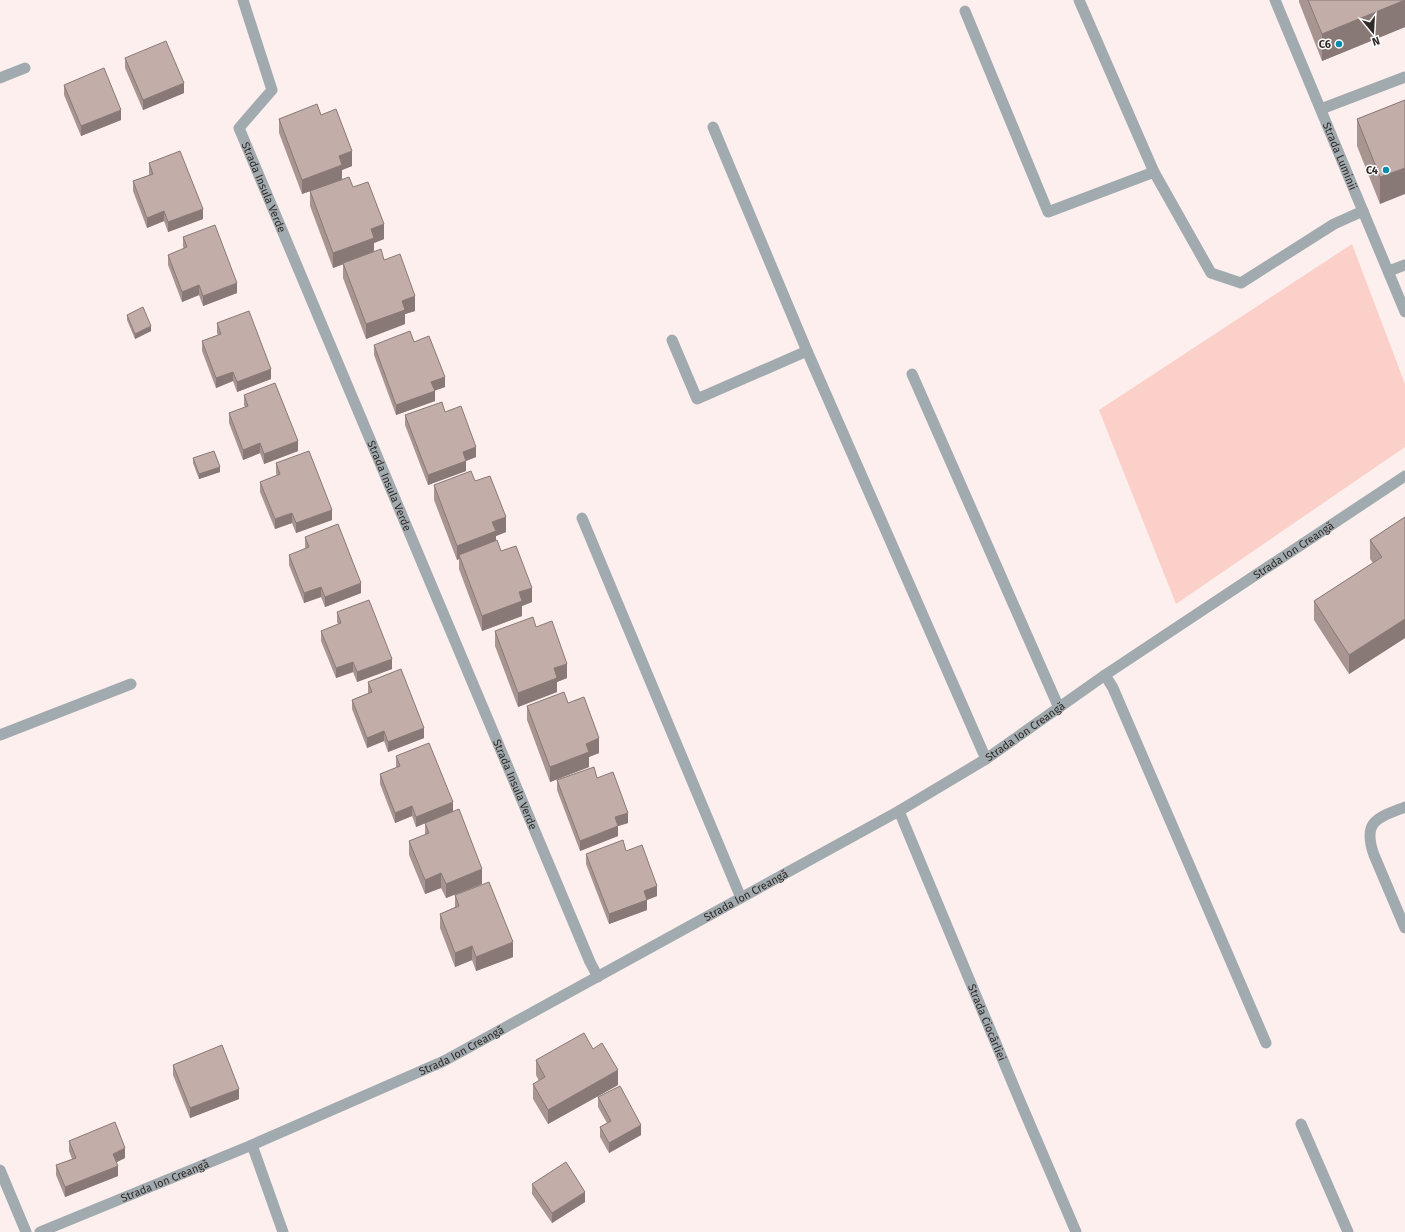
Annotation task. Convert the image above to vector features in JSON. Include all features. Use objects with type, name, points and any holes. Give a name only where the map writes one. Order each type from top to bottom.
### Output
[{"type":"street","name":"Strada Insula Verde","points":[[243,0],[272,90],[239,128],[587,955],[598,977]]},
{"type":"street","points":[[1079,0],[1154,172],[1211,273],[1241,283],[1334,224],[1363,211]]},
{"type":"street","name":"Strada Luminii","points":[[1275,0],[1405,312]]},
{"type":"street","points":[[965,11],[1048,212],[1154,172]]},
{"type":"street","points":[[0,78],[25,68]]},
{"type":"street","points":[[1321,109],[1405,77]]},
{"type":"street","points":[[713,127],[807,351],[986,759]]},
{"type":"street","points":[[1388,271],[1405,265]]},
{"type":"street","points":[[672,340],[697,399],[807,351]]},
{"type":"street","points":[[912,374],[1059,708]]},
{"type":"street","name":"Strada Ion Creangă","points":[[40,1232],[252,1145],[444,1061],[899,811],[986,759],[1105,675],[1405,476]]},
{"type":"street","points":[[582,518],[741,898]]},
{"type":"street","points":[[1105,675],[1113,688],[1266,1043]]},
{"type":"street","points":[[0,735],[131,684]]},
{"type":"street","points":[[1405,807],[1380,817],[1371,826],[1369,834],[1370,844],[1374,855],[1405,928]]},
{"type":"street","name":"Strada Ciocârliei","points":[[899,811],[1076,1232]]},
{"type":"street","points":[[1301,1124],[1348,1232]]},
{"type":"street","points":[[252,1145],[283,1232]]},
{"type":"street","points":[[0,1170],[26,1232]]},
{"type":"shaded area","points":[[1352,244],[1405,384],[1405,447],[1176,604],[1099,410]]},
{"type":"building","points":[[1308,0],[1405,0],[1322,34]]},
{"type":"building","points":[[166,41],[184,83],[143,100],[125,58]]},
{"type":"building","points":[[104,68],[121,110],[81,126],[64,85]]},
{"type":"building","points":[[1405,100],[1405,168],[1380,177],[1357,119]]},
{"type":"building","points":[[317,104],[321,115],[336,109],[352,151],[339,156],[342,165],[302,180],[279,119]]},
{"type":"building","points":[[180,151],[203,209],[168,222],[164,211],[147,218],[133,181],[153,174],[149,163]]},
{"type":"building","points":[[349,177],[353,187],[368,182],[384,224],[371,229],[374,238],[333,253],[310,191]]},
{"type":"building","points":[[215,225],[237,283],[203,296],[199,285],[182,292],[168,255],[187,247],[183,237]]},
{"type":"building","points":[[381,249],[384,260],[400,254],[415,296],[402,301],[405,310],[366,324],[343,263]]},
{"type":"building","points":[[143,307],[151,326],[135,334],[127,315]]},
{"type":"building","points":[[249,311],[271,369],[237,382],[233,372],[216,378],[202,341],[221,334],[217,323]]},
{"type":"building","points":[[410,331],[414,342],[429,336],[445,377],[431,382],[435,391],[396,405],[374,345]]},
{"type":"building","points":[[275,383],[298,441],[264,454],[260,443],[243,450],[229,413],[248,406],[244,395]]},
{"type":"building","points":[[442,402],[445,412],[461,406],[476,447],[463,452],[466,461],[428,475],[405,415]]},
{"type":"building","points":[[214,451],[220,467],[199,474],[193,458]]},
{"type":"building","points":[[309,451],[332,510],[296,523],[292,513],[275,519],[260,482],[280,474],[276,463]]},
{"type":"building","points":[[471,471],[475,481],[490,476],[506,517],[492,522],[496,531],[457,546],[434,485]]},
{"type":"building","points":[[1405,517],[1405,619],[1349,655],[1314,601],[1382,557],[1370,540]]},
{"type":"building","points":[[338,524],[361,583],[325,597],[321,587],[304,593],[289,555],[309,547],[305,537]]},
{"type":"building","points":[[497,540],[501,551],[516,546],[532,588],[519,592],[522,601],[482,616],[459,555]]},
{"type":"building","points":[[369,600],[392,659],[357,672],[353,662],[336,668],[321,631],[341,623],[337,612]]},
{"type":"building","points":[[533,617],[536,627],[552,621],[567,664],[554,668],[557,678],[518,693],[495,631]]},
{"type":"building","points":[[401,669],[424,728],[388,742],[384,731],[367,738],[352,700],[372,692],[368,682]]},
{"type":"building","points":[[564,692],[568,703],[584,697],[599,738],[586,744],[589,752],[550,767],[527,706]]},
{"type":"building","points":[[429,743],[453,802],[416,817],[412,806],[395,813],[380,774],[400,766],[396,756]]},
{"type":"building","points":[[594,767],[597,778],[613,772],[628,813],[615,817],[618,826],[580,841],[557,780]]},
{"type":"building","points":[[459,809],[482,869],[446,884],[441,873],[425,880],[409,841],[429,833],[425,823]]},
{"type":"building","points":[[623,840],[626,851],[642,845],[657,886],[644,891],[647,900],[609,914],[586,854]]},
{"type":"building","points":[[489,882],[513,942],[476,957],[472,946],[455,953],[440,914],[459,906],[455,895]]},
{"type":"building","points":[[584,1033],[593,1049],[602,1043],[618,1070],[548,1110],[533,1084],[545,1077],[536,1060]]},
{"type":"building","points":[[222,1045],[239,1089],[190,1108],[173,1065]]},
{"type":"building","points":[[620,1086],[641,1125],[609,1143],[600,1127],[611,1121],[598,1097]]},
{"type":"building","points":[[115,1122],[125,1148],[113,1154],[118,1166],[65,1187],[56,1165],[76,1158],[69,1141]]},
{"type":"building","points":[[566,1162],[585,1192],[552,1213],[532,1184]]},
{"type":"place","name":"C6","points":[[1339,44]]},
{"type":"place","name":"C4","points":[[1386,170]]}]
